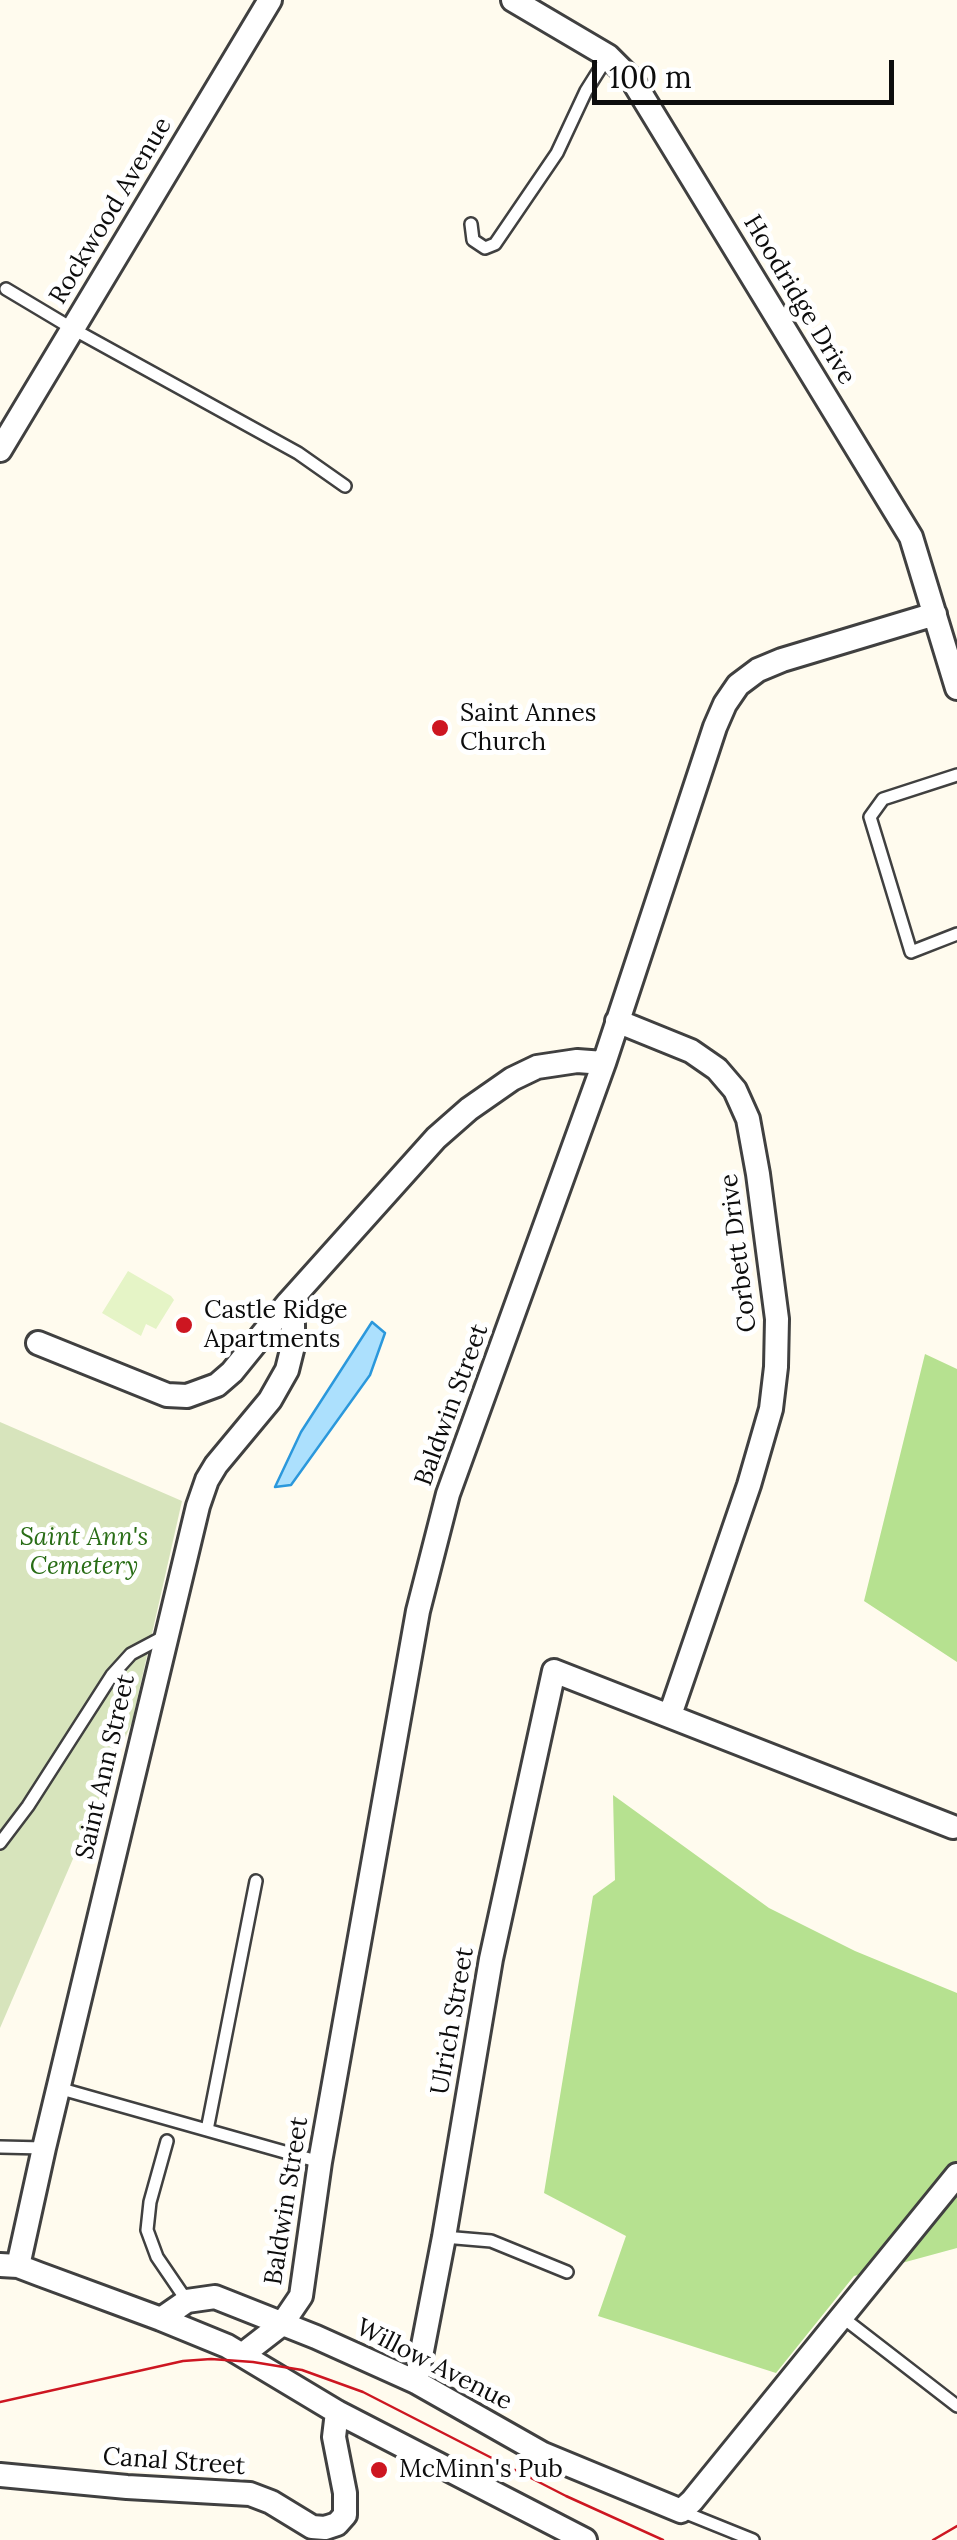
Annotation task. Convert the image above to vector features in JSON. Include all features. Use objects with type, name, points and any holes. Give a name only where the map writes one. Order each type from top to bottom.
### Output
[{"type":"street","name":"Rockwood Avenue","points":[[0,450],[270,0]]},
{"type":"street","name":"Hoodridge Drive","points":[[513,0],[608,56],[633,80],[911,537],[957,688]]},
{"type":"street","name":"Baldwin Street","points":[[242,2355],[282,2324],[301,2296],[320,2162],[418,1611],[448,1494],[604,1063],[715,727],[738,685],[758,670],[934,614]]},
{"type":"street","name":"Corbett Drive","points":[[617,1021],[690,1051],[717,1069],[735,1090],[748,1118],[778,1318],[770,1409],[749,1486],[670,1715]]},
{"type":"street","points":[[38,1343],[167,1395],[186,1396],[218,1385],[436,1138],[469,1110],[512,1079],[537,1067],[578,1060],[604,1063]]},
{"type":"street","name":"Saint Ann Street","points":[[9,2266],[44,2148],[198,1506],[216,1465],[270,1400],[286,1370],[294,1324],[288,1303]]},
{"type":"street","name":"Ulrich Street","points":[[416,2382],[491,1958],[554,1671],[670,1715]]},
{"type":"street","points":[[670,1715],[953,1828]]},
{"type":"street","points":[[680,2511],[957,2175]]},
{"type":"street","points":[[9,2266],[160,2319],[242,2355],[337,2412],[585,2540]]},
{"type":"street","name":"Willow Avenue","points":[[187,2301],[214,2298],[282,2324],[416,2382],[543,2454],[680,2511]]},
{"type":"street","points":[[160,2319],[187,2301]]},
{"type":"street","name":"Canal Street","points":[[0,2474],[250,2494],[312,2527],[325,2528],[346,2515],[334,2437],[337,2412]]},
{"type":"lane","points":[[470,224],[474,240],[485,248],[496,244],[557,154],[608,56]]},
{"type":"lane","points":[[6,289],[298,453],[345,486]]},
{"type":"lane","points":[[957,775],[883,799],[870,817],[911,952],[957,934]]},
{"type":"lane","points":[[0,1843],[112,1675],[131,1654],[165,1636]]},
{"type":"lane","points":[[207,2130],[256,1881]]},
{"type":"lane","points":[[58,2088],[320,2162]]},
{"type":"lane","points":[[167,2142],[146,2230],[157,2257],[187,2301]]},
{"type":"lane","points":[[0,2147],[44,2148]]},
{"type":"lane","points":[[444,2237],[491,2241],[567,2272]]},
{"type":"lane","points":[[842,2317],[957,2406]]},
{"type":"lane","points":[[680,2511],[752,2540]]},
{"type":"green space","points":[[128,1271],[174,1300],[156,1329],[146,1324],[141,1336],[102,1313]]},
{"type":"green space","points":[[925,1354],[957,1369],[957,1662],[864,1601]]},
{"type":"green space","name":"Saint Ann's Cemetery","points":[[0,1422],[182,1501],[132,1722],[0,2028]]},
{"type":"green space","points":[[613,1795],[769,1908],[855,1951],[957,1993],[957,2248],[854,2276],[776,2373],[598,2316],[626,2236],[544,2193],[593,1896],[615,1880]]},
{"type":"water","points":[[372,1322],[385,1333],[370,1375],[291,1485],[275,1487],[301,1432]]},
{"type":"tram line","points":[[0,2402],[183,2361],[253,2362],[302,2370],[363,2392],[566,2496],[663,2540]]},
{"type":"tram line","points":[[933,2540],[957,2526]]},
{"type":"place","name":"Saint Annes Church","points":[[440,728]]},
{"type":"place","name":"Castle Ridge Apartments","points":[[184,1325]]},
{"type":"place","name":"McMinn's Pub","points":[[379,2470]]}]
